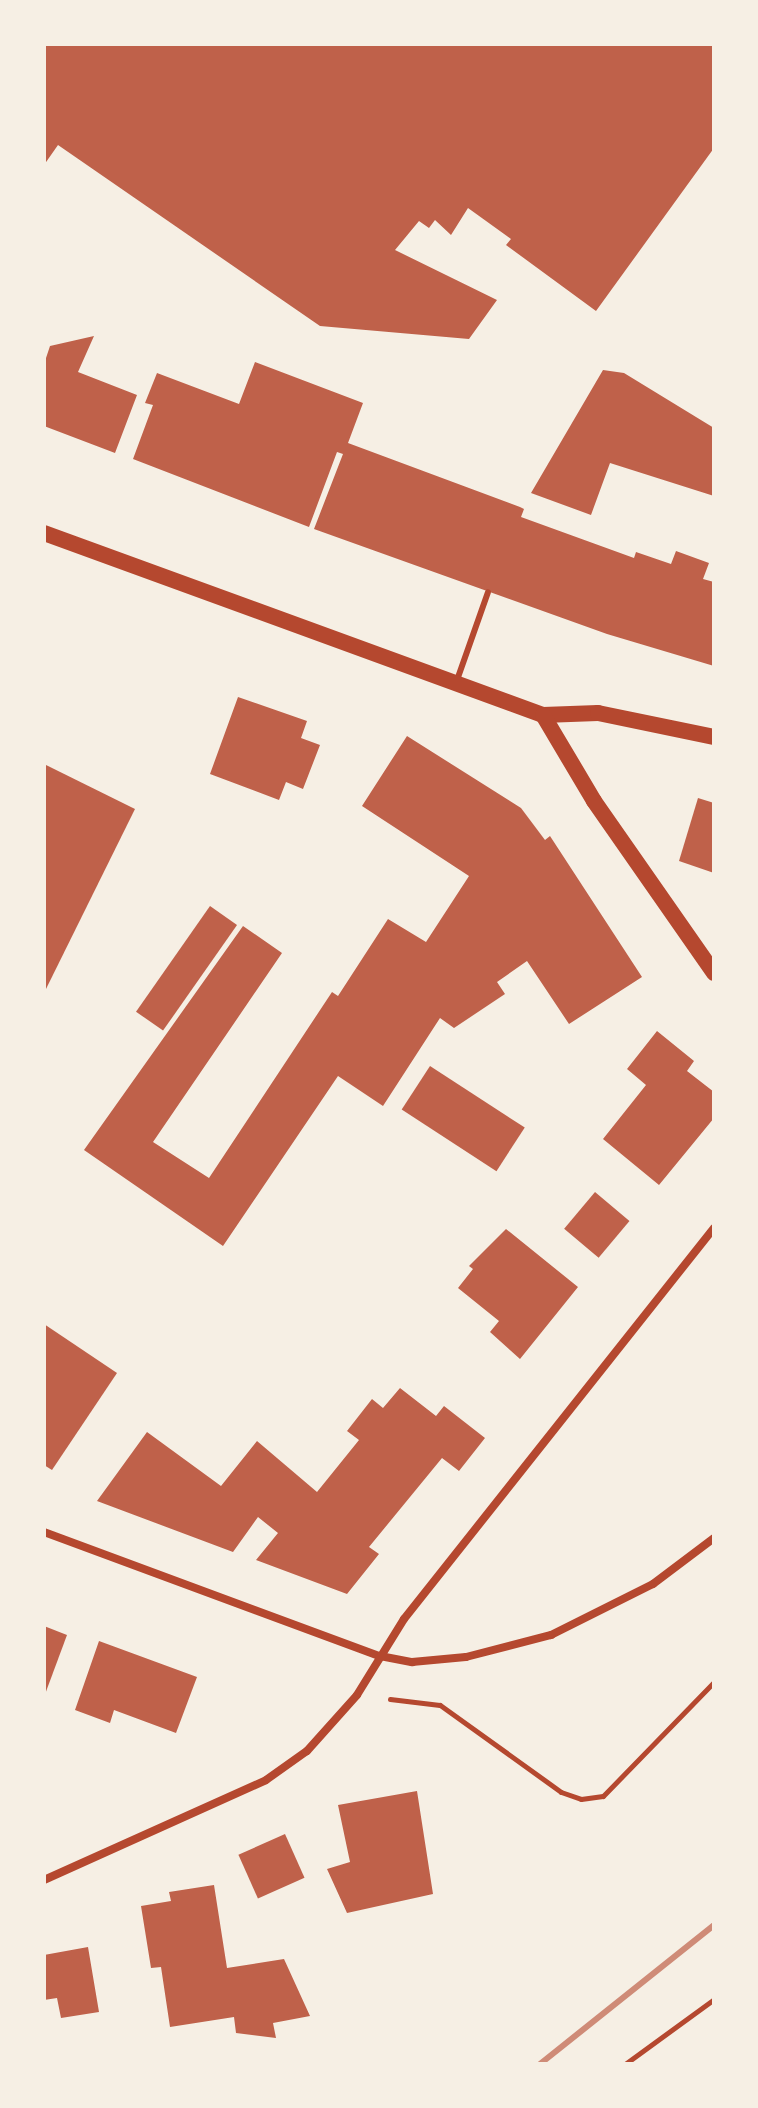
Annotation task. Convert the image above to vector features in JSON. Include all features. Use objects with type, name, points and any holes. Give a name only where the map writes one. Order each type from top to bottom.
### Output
[{"type":"main road","points":[[44,533],[543,715],[598,713],[714,737]]},
{"type":"main road","points":[[543,715],[594,801],[714,973]]},
{"type":"street","points":[[44,1880],[266,1780],[307,1751],[357,1695],[404,1619],[714,1228]]},
{"type":"street","points":[[44,1532],[380,1656],[439,1661],[551,1635],[653,1584],[714,1538]]},
{"type":"lane","points":[[455,684],[488,592]]},
{"type":"path","points":[[357,1695],[440,1705],[561,1792],[581,1799],[603,1796],[714,1682]]},
{"type":"path","points":[[625,2064],[714,1999]]},
{"type":"building","points":[[44,44],[714,44],[714,148],[596,311],[506,245],[511,239],[468,208],[451,235],[435,220],[429,228],[419,221],[395,250],[497,300],[469,339],[320,326],[58,145],[44,165]]},
{"type":"building","points":[[94,336],[78,372],[137,395],[115,453],[44,426],[44,364],[50,346]]},
{"type":"building","points":[[255,362],[363,403],[348,443],[520,507],[524,509],[521,517],[634,558],[636,552],[671,564],[676,551],[709,563],[703,579],[714,582],[714,666],[607,634],[314,529],[343,454],[337,452],[309,527],[133,459],[153,405],[145,403],[157,373],[239,404]]},
{"type":"building","points":[[603,370],[624,373],[714,428],[714,496],[610,463],[591,515],[531,493]]},
{"type":"building","points":[[238,697],[307,721],[301,738],[320,745],[303,789],[286,782],[279,800],[210,774]]},
{"type":"building","points":[[407,736],[521,808],[545,840],[550,836],[642,977],[569,1024],[527,961],[497,982],[505,994],[454,1028],[440,1018],[383,1106],[338,1076],[223,1246],[84,1150],[243,926],[282,953],[153,1142],[209,1178],[332,992],[338,996],[388,919],[426,942],[469,876],[362,806]]},
{"type":"building","points":[[44,764],[135,809],[44,993]]},
{"type":"building","points":[[698,798],[714,803],[714,873],[679,861]]},
{"type":"building","points":[[210,906],[237,925],[163,1031],[136,1012]]},
{"type":"building","points":[[657,1031],[694,1061],[687,1071],[714,1092],[714,1118],[659,1185],[603,1139],[646,1085],[627,1069]]},
{"type":"building","points":[[430,1066],[525,1128],[496,1171],[402,1110]]},
{"type":"building","points":[[595,1192],[629,1221],[599,1258],[564,1229]]},
{"type":"building","points":[[506,1229],[578,1287],[520,1359],[490,1332],[499,1321],[458,1288],[473,1269],[469,1266]]},
{"type":"building","points":[[44,1324],[117,1373],[52,1470],[44,1465]]},
{"type":"building","points":[[400,1388],[436,1416],[444,1406],[485,1438],[459,1471],[442,1458],[369,1547],[379,1554],[347,1594],[256,1560],[278,1533],[258,1517],[233,1552],[97,1501],[147,1432],[221,1486],[257,1441],[317,1492],[359,1440],[347,1431],[372,1399],[383,1408]]},
{"type":"building","points":[[44,1626],[67,1635],[44,1697]]},
{"type":"building","points":[[99,1641],[197,1677],[176,1733],[114,1710],[110,1723],[75,1710]]},
{"type":"building","points":[[417,1791],[433,1894],[347,1913],[327,1869],[350,1862],[338,1805]]},
{"type":"building","points":[[285,1834],[305,1878],[258,1899],[238,1855]]},
{"type":"building","points":[[214,1885],[227,1968],[284,1959],[310,2016],[273,2023],[276,2038],[236,2033],[234,2017],[170,2027],[161,1967],[151,1968],[141,1906],[171,1901],[169,1892]]},
{"type":"building","points":[[88,1947],[99,2012],[61,2018],[57,1998],[44,2000],[44,1955]]},
{"type":"railway","points":[[540,2064],[714,1925]]}]
